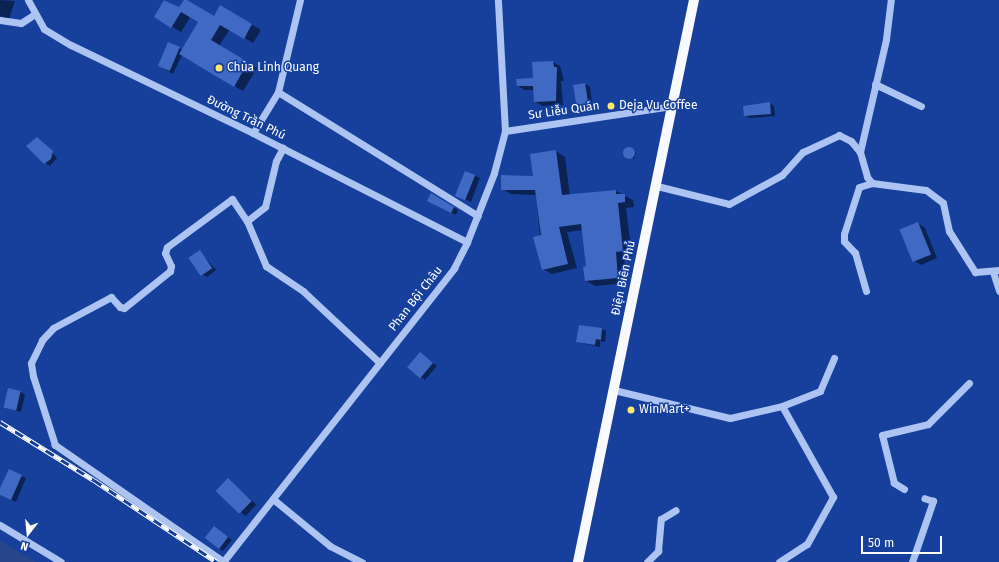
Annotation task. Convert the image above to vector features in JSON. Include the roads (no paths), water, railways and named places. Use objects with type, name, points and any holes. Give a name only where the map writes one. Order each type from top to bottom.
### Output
[{"type":"main road","name":"Điện Biên Phủ","points":[[578,562],[657,186],[694,0]]},
{"type":"street","name":"Đường Trần Phú","points":[[28,0],[44,29],[71,45],[253,133],[467,242]]},
{"type":"street","points":[[253,133],[278,92],[300,0]]},
{"type":"street","name":"Phan Bội Châu","points":[[223,562],[454,268],[467,242],[494,173],[505,131],[498,0]]},
{"type":"street","points":[[860,152],[886,39],[891,0]]},
{"type":"street","points":[[0,20],[21,23],[35,14]]},
{"type":"street","points":[[875,84],[921,106]]},
{"type":"street","points":[[278,92],[478,216]]},
{"type":"street","name":"Sư Liễu Quán","points":[[505,131],[673,106]]},
{"type":"street","points":[[657,186],[729,204],[782,175],[803,152],[821,142],[839,135],[851,141],[860,152],[867,177],[872,183]]},
{"type":"street","points":[[247,221],[265,207],[276,161],[283,148]]},
{"type":"street","points":[[866,291],[855,253],[844,241],[844,234],[859,187],[862,184],[872,183],[926,190],[944,203],[949,231],[975,272],[996,271],[999,291]]},
{"type":"street","points":[[223,562],[55,445],[33,376],[31,363],[36,348],[53,328],[111,297],[120,307],[124,308],[170,271],[171,266],[165,253],[167,247],[232,199],[247,221],[266,266],[303,291],[380,363]]},
{"type":"street","points":[[614,390],[730,418],[782,406],[820,391],[834,358]]},
{"type":"street","points":[[904,489],[894,483],[882,435],[928,424],[969,383]]},
{"type":"street","points":[[779,562],[807,544],[833,497],[782,406]]},
{"type":"street","points":[[912,562],[933,501],[924,498]]},
{"type":"street","points":[[273,499],[330,546],[362,562]]},
{"type":"street","points":[[647,562],[658,551],[661,519],[676,510]]},
{"type":"street","points":[[0,525],[61,562]]},
{"type":"water","points":[[0,540],[36,562],[0,562]]},
{"type":"railway","points":[[0,422],[94,480],[217,562]]},
{"type":"place","name":"Chùa Linh Quang","points":[[219,68]]},
{"type":"place","name":"Deja Vu Coffee","points":[[611,106]]},
{"type":"place","name":"WinMart+","points":[[631,410]]}]
